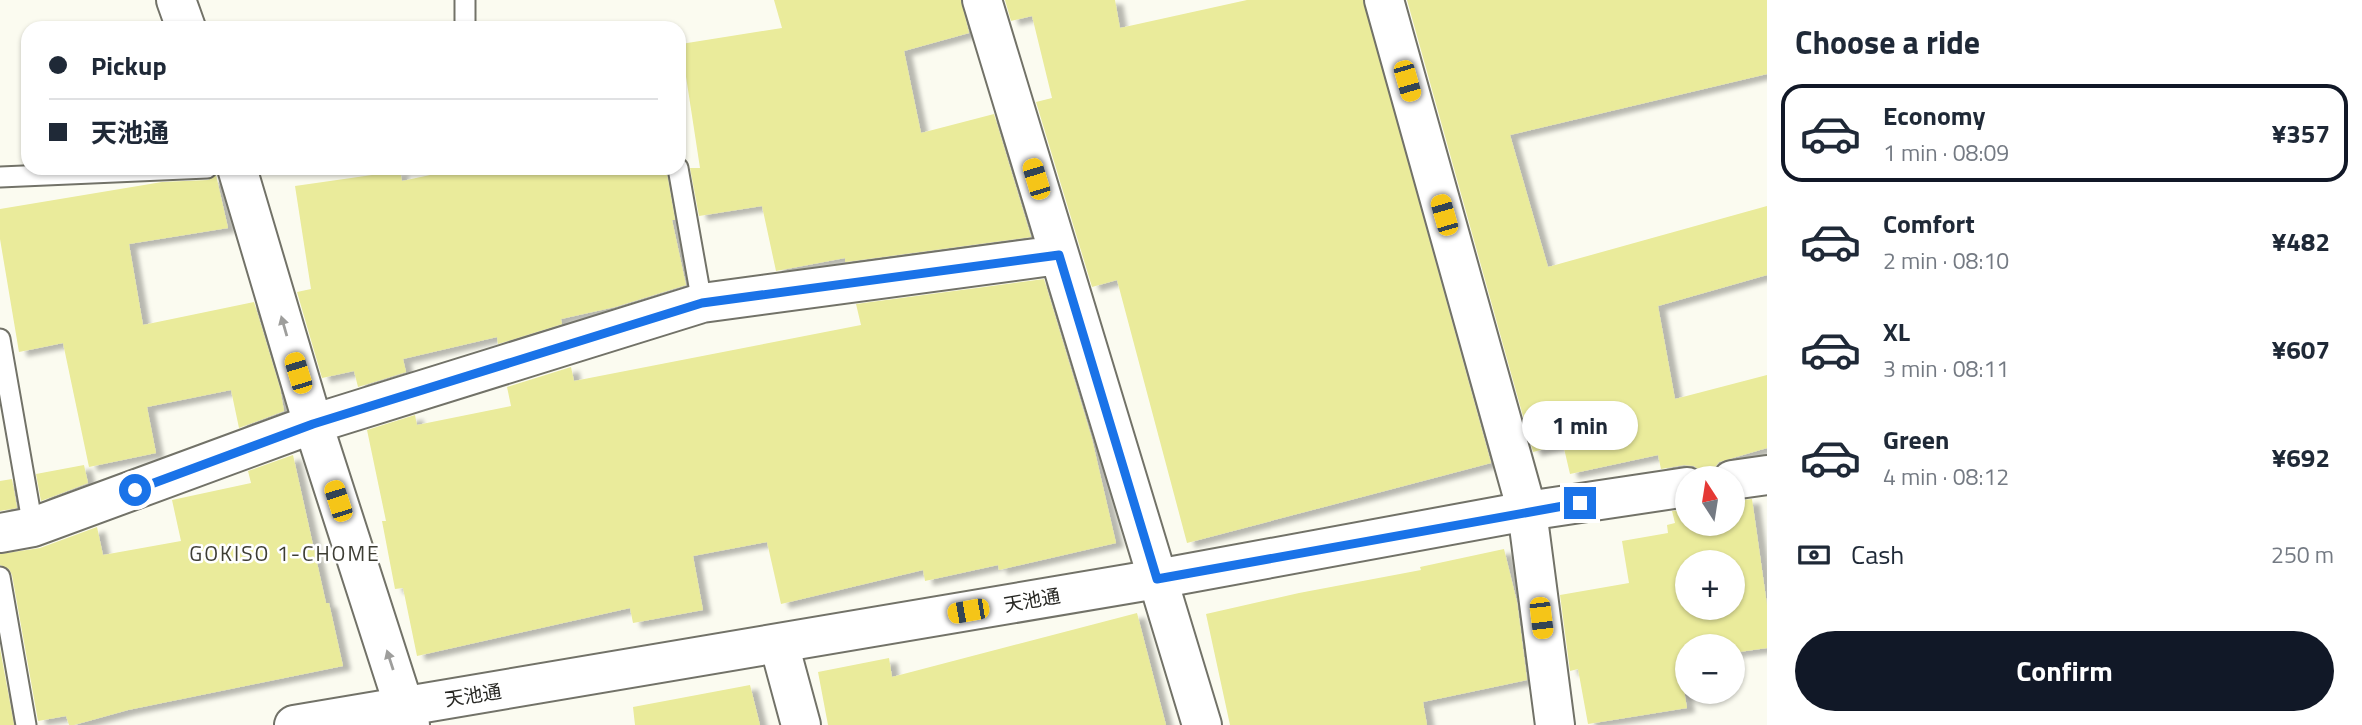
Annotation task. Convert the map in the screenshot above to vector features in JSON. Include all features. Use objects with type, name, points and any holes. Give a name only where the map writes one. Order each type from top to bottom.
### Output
[{"type":"street","points":[[176,0],[184,21]]},
{"type":"street","points":[[982,0],[1202,725]]},
{"type":"street","points":[[1384,0],[1527,511],[1555,725]]},
{"type":"street","points":[[239,175],[313,424],[408,715]]},
{"type":"street","points":[[17,530],[313,424],[702,303],[1059,255]]},
{"type":"street","points":[[1745,479],[1767,475]]},
{"type":"street","name":"天池通","points":[[294,725],[408,715],[779,644],[1157,579],[1527,511],[1675,489]]},
{"type":"street","points":[[779,644],[801,725]]},
{"type":"lane","points":[[465,0],[465,21]]},
{"type":"lane","points":[[0,177],[46,175]]},
{"type":"lane","points":[[679,175],[702,303]]},
{"type":"lane","points":[[0,339],[17,530]]},
{"type":"lane","points":[[0,577],[26,725]]},
{"type":"building","points":[[774,0],[961,0],[969,33],[904,51],[921,133],[994,114],[1031,237],[845,262],[845,258],[776,271],[762,206],[699,216],[690,168],[700,168],[686,77],[686,43],[782,28]]},
{"type":"building","points":[[1005,0],[1115,0],[1120,28],[1247,0],[1363,0],[1491,463],[1187,543],[1117,280],[1092,287],[1036,102],[1052,98],[1032,16],[1011,21]]},
{"type":"building","points":[[1407,0],[1767,0],[1767,74],[1510,135],[1548,267],[1767,206],[1767,275],[1658,306],[1675,399],[1767,375],[1767,448],[1719,462],[1716,466],[1684,465],[1661,469],[1658,455],[1570,474],[1563,444],[1533,452]]},
{"type":"building","points":[[216,175],[228,228],[129,244],[143,325],[254,302],[280,388],[284,411],[239,428],[231,390],[147,407],[156,453],[89,467],[63,343],[19,352],[0,239],[0,209],[162,182],[208,180]]},
{"type":"building","points":[[372,175],[401,175],[402,181],[430,175],[667,175],[675,220],[672,220],[686,285],[615,307],[561,319],[562,324],[498,344],[497,337],[403,359],[406,372],[358,387],[354,371],[322,378],[297,292],[311,289],[295,186]]},
{"type":"building","points":[[1044,279],[1092,439],[1116,543],[999,570],[998,565],[925,581],[923,570],[781,604],[767,542],[693,556],[703,610],[633,623],[630,608],[417,656],[403,588],[395,589],[382,521],[386,521],[367,430],[415,415],[417,425],[511,406],[507,387],[571,367],[574,381],[861,325],[856,304]]},
{"type":"building","points":[[293,455],[343,666],[128,710],[74,725],[69,725],[66,716],[38,721],[12,575],[9,569],[0,565],[0,554],[40,548],[97,527],[103,555],[181,541],[172,500],[251,483],[248,471]]},
{"type":"building","points":[[84,465],[88,483],[41,501],[36,474]]},
{"type":"building","points":[[12,479],[17,508],[0,511],[0,481]]},
{"type":"building","points":[[1752,499],[1767,605],[1767,648],[1745,651],[1745,634],[1675,634],[1675,704],[1686,704],[1687,708],[1588,724],[1578,669],[1570,671],[1560,595],[1629,583],[1622,541],[1668,533],[1667,525],[1675,523],[1675,536],[1745,536],[1745,500]]},
{"type":"building","points":[[1504,549],[1517,602],[1527,680],[1423,702],[1427,725],[1230,725],[1206,614],[1421,570],[1420,567]]},
{"type":"building","points":[[1137,613],[1166,725],[828,725],[818,672],[889,658],[892,677]]},
{"type":"building","points":[[0,648],[14,725],[0,725]]},
{"type":"building","points":[[750,685],[760,725],[635,725],[633,707]]},
{"type":"district","name":"GOKISO 1-CHOME","points":[[285,554]]},
{"type":"route","points":[[135,490],[313,424],[702,303],[1059,255],[1157,579],[1580,503]]}]
